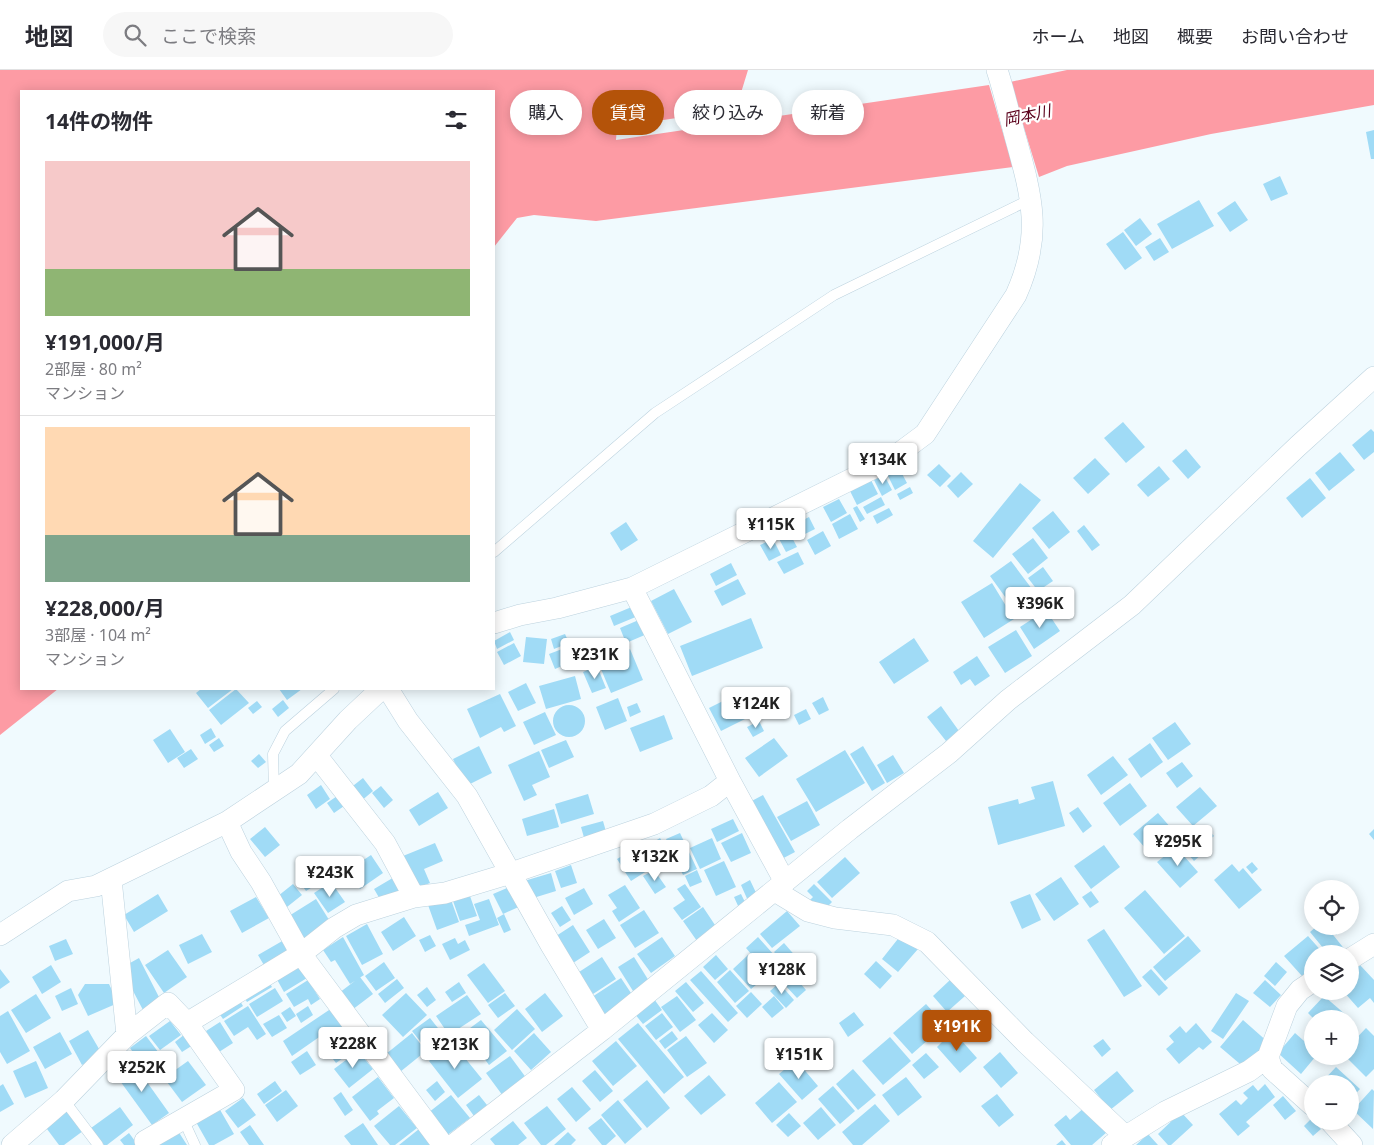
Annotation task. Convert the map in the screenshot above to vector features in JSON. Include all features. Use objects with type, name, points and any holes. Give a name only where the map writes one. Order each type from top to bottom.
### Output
[{"type":"street","points":[[495,623],[632,588],[890,460],[925,434],[1016,295],[1027,270],[1032,245],[1031,195],[997,72]]},
{"type":"street","points":[[453,1145],[602,1030],[949,753],[1008,700],[1132,605],[1298,446],[1374,377]]},
{"type":"street","points":[[632,588],[730,781],[780,887],[808,912],[835,918],[893,925],[926,942],[1123,1142],[1165,1112],[1249,1071],[1268,1057],[1286,1006],[1304,987]]},
{"type":"street","points":[[0,935],[68,891],[96,886],[227,822],[299,774],[348,720],[380,690]]},
{"type":"street","points":[[389,690],[408,720],[467,796],[602,1030]]},
{"type":"street","points":[[317,756],[385,843],[414,898]]},
{"type":"street","points":[[187,1023],[301,954],[334,928],[356,915],[414,898],[445,893],[511,873],[654,824],[711,796],[730,781]]},
{"type":"street","points":[[227,822],[241,852],[262,882],[280,919],[301,954],[443,1145]]},
{"type":"street","points":[[111,879],[127,1035]]},
{"type":"street","points":[[1359,953],[1374,944]]},
{"type":"street","points":[[0,1133],[11,1145],[64,1100],[127,1035],[168,1002],[187,1023],[234,1090],[145,1141]]},
{"type":"street","points":[[1268,1057],[1272,1069],[1304,1098]]},
{"type":"street","points":[[1338,1130],[1352,1145]]},
{"type":"lane","points":[[495,551],[663,407],[834,295],[1031,195]]},
{"type":"lane","points":[[274,791],[273,754],[285,730],[333,690]]},
{"type":"lane","points":[[64,1100],[98,1145]]},
{"type":"lane","points":[[182,1119],[195,1145]]},
{"type":"water","points":[[0,70],[748,70],[742,90],[674,90],[674,118],[664,120],[664,90],[592,90],[592,135],[616,135],[616,140],[664,135],[664,133],[674,131],[674,135],[782,135],[782,116],[792,114],[792,135],[864,135],[864,103],[989,85],[1013,167],[596,221],[534,215],[517,218],[495,246],[495,90],[20,90],[20,690],[57,690],[0,735]]},
{"type":"water","name":"岡本川","points":[[1067,70],[1374,70],[1374,105],[1211,134],[1067,166],[1039,177],[1010,82]]},
{"type":"building","points":[[1374,130],[1374,159],[1371,159],[1366,132]]},
{"type":"building","points":[[1280,176],[1288,194],[1271,201],[1263,184]]},
{"type":"building","points":[[1199,200],[1214,226],[1172,249],[1157,224]]},
{"type":"building","points":[[1235,201],[1248,220],[1230,232],[1217,213]]},
{"type":"building","points":[[1140,218],[1152,234],[1136,246],[1124,230]]},
{"type":"building","points":[[1123,232],[1142,258],[1125,270],[1106,244]]},
{"type":"building","points":[[1160,238],[1169,252],[1154,261],[1145,247]]},
{"type":"building","points":[[1123,422],[1145,447],[1126,463],[1104,438]]},
{"type":"building","points":[[1371,429],[1374,432],[1374,452],[1364,460],[1352,445]]},
{"type":"building","points":[[1186,449],[1201,467],[1188,479],[1172,461]]},
{"type":"building","points":[[1340,452],[1355,470],[1329,491],[1315,473]]},
{"type":"building","points":[[1095,458],[1110,474],[1088,494],[1073,478]]},
{"type":"building","points":[[939,464],[951,476],[940,487],[927,475]]},
{"type":"building","points":[[1159,466],[1170,479],[1148,497],[1137,485]]},
{"type":"building","points":[[899,468],[907,483],[895,490],[887,474]]},
{"type":"building","points":[[961,472],[973,484],[958,498],[947,486]]},
{"type":"building","points":[[884,475],[892,490],[882,496],[874,480]]},
{"type":"building","points":[[1310,478],[1326,498],[1302,518],[1286,498]]},
{"type":"building","points":[[871,480],[878,494],[857,505],[850,491]]},
{"type":"building","points":[[1020,483],[1041,500],[993,558],[973,541]]},
{"type":"building","points":[[910,487],[913,493],[900,500],[897,494]]},
{"type":"building","points":[[881,497],[885,505],[867,514],[863,507]]},
{"type":"building","points":[[839,499],[847,513],[831,522],[823,507]]},
{"type":"building","points":[[857,506],[865,519],[860,522],[853,508]]},
{"type":"building","points":[[889,508],[893,515],[877,524],[873,516]]},
{"type":"building","points":[[1053,511],[1070,532],[1049,549],[1032,528]]},
{"type":"building","points":[[850,514],[858,529],[839,539],[832,524]]},
{"type":"building","points":[[809,517],[815,529],[803,535],[797,523]]},
{"type":"building","points":[[626,522],[638,540],[621,551],[610,533]]},
{"type":"building","points":[[1084,525],[1100,545],[1092,551],[1077,531]]},
{"type":"building","points":[[788,530],[797,547],[786,552],[777,535]]},
{"type":"building","points":[[823,531],[831,546],[815,555],[807,540]]},
{"type":"building","points":[[1033,538],[1048,558],[1028,574],[1012,554]]},
{"type":"building","points":[[773,539],[781,555],[769,561],[760,545]]},
{"type":"building","points":[[798,552],[804,564],[784,574],[777,562]]},
{"type":"building","points":[[1011,561],[1032,589],[1011,605],[990,576]]},
{"type":"building","points":[[731,563],[737,575],[716,586],[710,574]]},
{"type":"building","points":[[1043,567],[1053,581],[1038,591],[1028,578]]},
{"type":"building","points":[[738,579],[746,594],[722,606],[714,591]]},
{"type":"building","points":[[992,583],[1014,619],[984,638],[961,602]]},
{"type":"building","points":[[674,589],[692,622],[668,634],[651,601]]},
{"type":"building","points":[[634,606],[638,616],[614,626],[610,616]]},
{"type":"building","points":[[1046,610],[1060,631],[1034,649],[1020,627]]},
{"type":"building","points":[[751,618],[763,648],[692,676],[680,646]]},
{"type":"building","points":[[641,619],[647,634],[626,643],[620,628]]},
{"type":"building","points":[[1016,630],[1032,656],[1005,673],[988,647]]},
{"type":"building","points":[[510,632],[514,640],[497,649],[495,640]]},
{"type":"building","points":[[565,634],[569,643],[554,649],[551,639]]},
{"type":"building","points":[[526,637],[547,639],[544,664],[523,662]]},
{"type":"building","points":[[914,638],[929,661],[894,684],[879,662]]},
{"type":"building","points":[[514,643],[521,656],[504,665],[497,652]]},
{"type":"building","points":[[578,643],[583,657],[555,669],[549,654]]},
{"type":"building","points":[[630,649],[643,680],[611,693],[598,662]]},
{"type":"building","points":[[977,656],[990,676],[975,686],[970,679],[961,685],[953,672]]},
{"type":"building","points":[[597,666],[606,688],[592,693],[583,672]]},
{"type":"building","points":[[575,676],[581,699],[546,709],[539,686]]},
{"type":"building","points":[[526,683],[536,703],[518,711],[508,692]]},
{"type":"building","points":[[200,690],[232,690],[208,708],[196,693]]},
{"type":"building","points":[[235,690],[249,703],[221,725],[209,710]]},
{"type":"building","points":[[280,690],[301,690],[287,700]]},
{"type":"building","points":[[741,692],[753,715],[721,731],[709,708]]},
{"type":"building","points":[[500,694],[516,726],[504,732],[501,727],[480,738],[467,709]]},
{"type":"building","points":[[823,697],[829,710],[819,715],[812,703]]},
{"type":"building","points":[[618,698],[627,721],[605,730],[596,707]]},
{"type":"building","points":[[283,700],[289,708],[278,717],[272,709]]},
{"type":"building","points":[[257,701],[262,707],[253,714],[248,708]]},
{"type":"building","points":[[637,703],[641,712],[630,717],[627,707]]},
{"type":"building","points":[[569,705],[575,706],[580,710],[584,715],[584,727],[580,732],[575,736],[569,737],[563,736],[558,732],[554,727],[553,721],[554,715],[558,710],[563,706]]},
{"type":"building","points":[[941,706],[959,731],[946,741],[927,717]]},
{"type":"building","points":[[806,709],[811,719],[799,725],[794,715]]},
{"type":"building","points":[[545,712],[556,735],[534,745],[523,722]]},
{"type":"building","points":[[664,715],[673,739],[640,752],[630,728]]},
{"type":"building","points":[[759,721],[764,731],[753,737],[747,727]]},
{"type":"building","points":[[1175,722],[1191,744],[1168,760],[1152,738]]},
{"type":"building","points":[[211,728],[216,737],[205,744],[200,735]]},
{"type":"building","points":[[170,729],[185,752],[168,763],[153,740]]},
{"type":"building","points":[[219,738],[224,746],[214,752],[209,745]]},
{"type":"building","points":[[774,738],[788,756],[759,777],[745,758]]},
{"type":"building","points":[[566,740],[574,757],[549,768],[541,750]]},
{"type":"building","points":[[1150,743],[1163,762],[1141,778],[1128,759]]},
{"type":"building","points":[[479,746],[492,773],[466,786],[453,759]]},
{"type":"building","points":[[863,746],[885,783],[872,791],[850,754]]},
{"type":"building","points":[[191,749],[198,759],[184,768],[177,758]]},
{"type":"building","points":[[845,750],[865,783],[816,812],[796,779]]},
{"type":"building","points":[[539,751],[550,777],[532,785],[537,795],[524,801],[508,765]]},
{"type":"building","points":[[259,754],[266,762],[258,768],[251,761]]},
{"type":"building","points":[[893,755],[904,773],[887,783],[877,765]]},
{"type":"building","points":[[1113,756],[1128,775],[1101,795],[1087,775]]},
{"type":"building","points":[[1182,762],[1193,776],[1177,788],[1166,773]]},
{"type":"building","points":[[363,778],[373,791],[360,802],[349,789]]},
{"type":"building","points":[[1053,781],[1065,826],[998,845],[988,807],[1018,799],[1019,804],[1035,799],[1031,787]]},
{"type":"building","points":[[1130,783],[1147,806],[1120,826],[1103,803]]},
{"type":"building","points":[[321,785],[330,799],[316,809],[307,795]]},
{"type":"building","points":[[381,786],[393,800],[384,808],[372,793]]},
{"type":"building","points":[[1200,787],[1217,806],[1193,826],[1176,807]]},
{"type":"building","points":[[438,792],[448,808],[419,826],[409,810]]},
{"type":"building","points":[[340,794],[347,804],[334,813],[327,803]]},
{"type":"building","points":[[588,794],[594,814],[561,824],[555,804]]},
{"type":"building","points":[[763,795],[795,852],[778,861],[746,804]]},
{"type":"building","points":[[807,801],[820,825],[791,841],[777,817]]},
{"type":"building","points":[[1078,807],[1092,826],[1083,833],[1069,813]]},
{"type":"building","points":[[554,809],[559,827],[527,836],[522,819]]},
{"type":"building","points":[[1158,813],[1178,836],[1153,857],[1133,834]]},
{"type":"building","points":[[733,819],[739,831],[717,842],[711,829]]},
{"type":"building","points":[[603,821],[607,835],[585,841],[581,827]]},
{"type":"building","points":[[265,827],[280,845],[265,857],[250,839]]},
{"type":"building","points":[[1207,828],[1214,836],[1202,846],[1195,839]]},
{"type":"building","points":[[1374,829],[1374,840],[1369,834]]},
{"type":"building","points":[[680,833],[697,869],[683,875],[666,839]]},
{"type":"building","points":[[742,833],[751,853],[731,862],[721,843]]},
{"type":"building","points":[[660,838],[668,851],[652,861],[644,848]]},
{"type":"building","points":[[712,838],[721,859],[700,869],[690,848]]},
{"type":"building","points":[[1191,839],[1203,853],[1194,861],[1182,847]]},
{"type":"building","points":[[435,843],[443,861],[424,869],[430,883],[417,888],[403,856]]},
{"type":"building","points":[[1104,845],[1120,867],[1091,889],[1074,866]]},
{"type":"building","points":[[639,846],[646,857],[624,870],[617,859]]},
{"type":"building","points":[[1176,847],[1198,872],[1180,888],[1157,862]]},
{"type":"building","points":[[371,855],[383,873],[360,889],[347,871]]},
{"type":"building","points":[[845,857],[860,873],[832,898],[817,882]]},
{"type":"building","points":[[647,858],[653,867],[631,881],[625,872]]},
{"type":"building","points":[[724,861],[736,887],[716,896],[704,870]]},
{"type":"building","points":[[1252,862],[1258,869],[1252,874],[1246,867]]},
{"type":"building","points":[[1232,864],[1239,872],[1243,868],[1262,890],[1239,909],[1214,880]]},
{"type":"building","points":[[571,865],[577,883],[561,888],[555,871]]},
{"type":"building","points":[[654,870],[666,887],[655,894],[643,876]]},
{"type":"building","points":[[697,870],[702,882],[690,887],[685,876]]},
{"type":"building","points":[[551,873],[556,891],[530,899],[524,881]]},
{"type":"building","points":[[308,876],[314,886],[306,891],[299,881]]},
{"type":"building","points":[[396,876],[406,893],[384,906],[374,889]]},
{"type":"building","points":[[1061,877],[1079,904],[1054,921],[1035,894]]},
{"type":"building","points":[[750,880],[759,899],[749,903],[741,885]]},
{"type":"building","points":[[331,882],[345,902],[328,913],[314,893]]},
{"type":"building","points":[[293,884],[302,895],[287,907],[278,896]]},
{"type":"building","points":[[685,884],[701,907],[682,920],[673,908],[685,900],[677,889]]},
{"type":"building","points":[[814,884],[832,902],[821,913],[809,901],[813,897],[807,891]]},
{"type":"building","points":[[514,885],[523,905],[503,914],[493,894]]},
{"type":"building","points":[[625,885],[640,908],[619,922],[612,911],[617,908],[608,895]]},
{"type":"building","points":[[584,888],[593,904],[574,915],[565,898]]},
{"type":"building","points":[[1145,890],[1185,936],[1164,954],[1124,908]]},
{"type":"building","points":[[1091,891],[1099,902],[1090,908],[1082,897]]},
{"type":"building","points":[[158,894],[168,911],[134,932],[124,915]]},
{"type":"building","points":[[741,894],[746,904],[739,908],[734,897]]},
{"type":"building","points":[[1030,894],[1041,920],[1022,929],[1010,902]]},
{"type":"building","points":[[470,896],[477,916],[460,921],[453,901]]},
{"type":"building","points":[[256,897],[269,918],[242,933],[230,911]]},
{"type":"building","points":[[450,897],[459,922],[437,930],[428,905]]},
{"type":"building","points":[[316,899],[331,923],[299,943],[284,919]]},
{"type":"building","points":[[489,899],[499,925],[469,936],[465,925],[480,920],[474,904]]},
{"type":"building","points":[[562,906],[571,920],[560,927],[551,913]]},
{"type":"building","points":[[703,907],[717,928],[697,941],[683,921]]},
{"type":"building","points":[[644,910],[659,933],[635,948],[620,925]]},
{"type":"building","points":[[787,911],[800,926],[772,948],[760,934]]},
{"type":"building","points":[[504,914],[511,930],[504,933],[497,918]]},
{"type":"building","points":[[404,917],[416,936],[393,951],[381,932]]},
{"type":"building","points":[[604,919],[616,938],[598,949],[586,930]]},
{"type":"building","points":[[367,924],[383,954],[362,965],[346,936]]},
{"type":"building","points":[[573,925],[590,952],[570,965],[553,938]]},
{"type":"building","points":[[1104,929],[1142,986],[1124,997],[1087,940]]},
{"type":"building","points":[[202,934],[212,952],[188,964],[179,945]]},
{"type":"building","points":[[430,935],[436,946],[425,952],[419,940]]},
{"type":"building","points":[[901,935],[918,949],[898,972],[882,959]]},
{"type":"building","points":[[1312,935],[1333,935],[1341,945],[1321,945]]},
{"type":"building","points":[[1188,936],[1201,951],[1165,981],[1153,967]]},
{"type":"building","points":[[1308,936],[1316,945],[1304,945],[1304,974],[1302,976],[1284,956]]},
{"type":"building","points":[[343,937],[364,975],[350,984],[335,960],[331,962],[323,950]]},
{"type":"building","points":[[662,937],[675,956],[651,973],[637,954]]},
{"type":"building","points":[[758,937],[775,956],[762,967],[746,948]]},
{"type":"building","points":[[455,938],[458,944],[465,940],[470,950],[450,960],[442,944]]},
{"type":"building","points":[[66,939],[73,954],[55,961],[49,946]]},
{"type":"building","points":[[284,940],[294,957],[268,972],[258,955]]},
{"type":"building","points":[[784,943],[798,959],[788,968],[774,952]]},
{"type":"building","points":[[168,950],[187,977],[164,993],[145,965]]},
{"type":"building","points":[[716,955],[728,969],[715,980],[703,967]]},
{"type":"building","points":[[748,955],[767,976],[751,989],[733,969]]},
{"type":"building","points":[[602,957],[616,979],[593,994],[579,972]]},
{"type":"building","points":[[634,957],[649,981],[633,991],[618,967]]},
{"type":"building","points":[[139,958],[161,1001],[143,1010],[121,968]]},
{"type":"building","points":[[775,958],[787,971],[775,982],[763,968]]},
{"type":"building","points":[[876,961],[892,976],[880,989],[864,974]]},
{"type":"building","points":[[297,962],[307,978],[284,992],[275,976]]},
{"type":"building","points":[[384,962],[395,978],[376,991],[365,976]]},
{"type":"building","points":[[1276,962],[1287,972],[1275,986],[1264,976]]},
{"type":"building","points":[[484,963],[505,991],[488,1003],[467,975]]},
{"type":"building","points":[[51,965],[61,982],[42,994],[32,977]]},
{"type":"building","points":[[1359,966],[1374,980],[1374,1003],[1370,998],[1358,1008],[1351,1000],[1359,1000]]},
{"type":"building","points":[[0,969],[10,982],[0,989]]},
{"type":"building","points":[[1151,969],[1168,988],[1159,996],[1142,977]]},
{"type":"building","points":[[730,970],[749,991],[735,1003],[717,982]]},
{"type":"building","points":[[701,971],[738,1013],[728,1022],[690,980]]},
{"type":"building","points":[[794,976],[806,990],[797,998],[784,984]]},
{"type":"building","points":[[266,977],[272,987],[247,1002],[241,992]]},
{"type":"building","points":[[360,977],[373,994],[348,1013],[335,996]]},
{"type":"building","points":[[621,978],[633,996],[603,1015],[592,997]]},
{"type":"building","points":[[397,979],[404,988],[385,1003],[378,994]]},
{"type":"building","points":[[308,980],[320,999],[311,1005],[308,999],[294,1007],[286,994]]},
{"type":"building","points":[[950,980],[965,996],[947,1012],[933,996]]},
{"type":"building","points":[[1265,980],[1281,995],[1270,1007],[1253,993]]},
{"type":"building","points":[[459,982],[466,993],[452,1002],[445,992]]},
{"type":"building","points":[[686,982],[704,1003],[693,1012],[675,991]]},
{"type":"building","points":[[779,983],[794,1000],[786,1008],[770,991]]},
{"type":"building","points":[[85,984],[109,984],[118,1003],[88,1016],[78,995]]},
{"type":"building","points":[[427,987],[436,1000],[427,1007],[417,995]]},
{"type":"building","points":[[71,988],[78,1004],[62,1011],[55,996]]},
{"type":"building","points":[[275,988],[283,1001],[257,1017],[249,1004]]},
{"type":"building","points":[[751,992],[762,1004],[747,1018],[736,1006]]},
{"type":"building","points":[[406,993],[427,1015],[403,1037],[382,1015]]},
{"type":"building","points":[[505,993],[515,1006],[498,1018],[488,1005]]},
{"type":"building","points":[[545,993],[563,1016],[542,1032],[525,1009]]},
{"type":"building","points":[[1236,993],[1249,1001],[1223,1039],[1211,1031]]},
{"type":"building","points":[[36,994],[51,1018],[26,1033],[11,1010]]},
{"type":"building","points":[[467,995],[481,1014],[449,1035],[436,1016]]},
{"type":"building","points":[[237,996],[243,1006],[223,1019],[216,1009]]},
{"type":"building","points":[[677,996],[696,1020],[680,1032],[661,1007]]},
{"type":"building","points":[[774,996],[784,1008],[772,1018],[762,1007]]},
{"type":"building","points":[[654,999],[662,1010],[643,1024],[634,1013]]},
{"type":"building","points":[[1320,1000],[1329,1000],[1340,1010],[1311,1010]]},
{"type":"building","points":[[926,1004],[945,1025],[912,1054],[893,1033]]},
{"type":"building","points":[[248,1006],[266,1034],[257,1040],[248,1027],[234,1036],[224,1021]]},
{"type":"building","points":[[308,1006],[313,1015],[301,1023],[296,1014]]},
{"type":"building","points":[[290,1007],[296,1016],[287,1022],[281,1013]]},
{"type":"building","points":[[332,1008],[349,1032],[332,1043],[325,1033],[292,1056],[283,1041]]},
{"type":"building","points":[[517,1009],[535,1029],[512,1050],[494,1030]]},
{"type":"building","points":[[8,1011],[30,1051],[7,1064],[0,1052],[0,1016]]},
{"type":"building","points":[[854,1012],[864,1025],[848,1037],[839,1023]]},
{"type":"building","points":[[662,1013],[673,1027],[656,1040],[645,1026]]},
{"type":"building","points":[[712,1013],[728,1030],[714,1043],[698,1025]]},
{"type":"building","points":[[279,1015],[287,1028],[272,1037],[263,1024]]},
{"type":"building","points":[[430,1018],[449,1042],[431,1055],[412,1031]]},
{"type":"building","points":[[481,1020],[507,1051],[489,1065],[478,1050],[476,1052],[462,1034]]},
{"type":"building","points":[[1243,1020],[1269,1043],[1246,1069],[1220,1047]]},
{"type":"building","points":[[170,1021],[181,1035],[160,1050],[149,1036]]},
{"type":"building","points":[[220,1022],[233,1043],[219,1052],[206,1031]]},
{"type":"building","points":[[638,1023],[684,1077],[664,1094],[618,1039]]},
{"type":"building","points":[[1196,1023],[1212,1042],[1203,1050],[1199,1047],[1179,1064],[1166,1049],[1174,1042],[1169,1036],[1180,1026],[1186,1033]]},
{"type":"building","points":[[1366,1028],[1374,1036],[1374,1069],[1366,1077],[1354,1065],[1359,1065],[1359,1035]]},
{"type":"building","points":[[88,1030],[102,1054],[82,1065],[69,1041]]},
{"type":"building","points":[[672,1031],[678,1039],[665,1049],[659,1041]]},
{"type":"building","points":[[953,1031],[977,1058],[960,1073],[937,1047]]},
{"type":"building","points":[[60,1032],[72,1054],[45,1069],[33,1047]]},
{"type":"building","points":[[412,1033],[426,1051],[395,1076],[381,1058]]},
{"type":"building","points":[[534,1033],[551,1052],[531,1070],[514,1051]]},
{"type":"building","points":[[1295,1033],[1304,1041],[1304,1065],[1308,1065],[1301,1074],[1278,1053]]},
{"type":"building","points":[[185,1034],[193,1045],[182,1052],[175,1042]]},
{"type":"building","points":[[349,1034],[359,1047],[336,1063],[326,1050]]},
{"type":"building","points":[[146,1036],[165,1061],[148,1074],[130,1048]]},
{"type":"building","points":[[686,1036],[707,1063],[687,1077],[667,1050]]},
{"type":"building","points":[[890,1037],[911,1061],[883,1085],[862,1061]]},
{"type":"building","points":[[1103,1039],[1111,1049],[1102,1057],[1093,1046]]},
{"type":"building","points":[[616,1041],[637,1066],[613,1086],[592,1061]]},
{"type":"building","points":[[452,1042],[482,1079],[458,1098],[429,1061]]},
{"type":"building","points":[[307,1051],[316,1065],[300,1075],[291,1062]]},
{"type":"building","points":[[358,1051],[373,1069],[349,1088],[334,1069]]},
{"type":"building","points":[[1000,1052],[1018,1073],[1001,1088],[983,1067]]},
{"type":"building","points":[[926,1053],[939,1067],[924,1079],[912,1065]]},
{"type":"building","points":[[510,1056],[527,1079],[503,1096],[486,1073]]},
{"type":"building","points":[[796,1060],[818,1086],[802,1100],[779,1074]]},
{"type":"building","points":[[36,1061],[48,1088],[25,1098],[13,1071]]},
{"type":"building","points":[[132,1061],[169,1113],[152,1125],[115,1074]]},
{"type":"building","points":[[188,1061],[206,1085],[182,1102],[164,1078]]},
{"type":"building","points":[[1336,1067],[1345,1075],[1328,1075]]},
{"type":"building","points":[[853,1069],[876,1095],[858,1110],[836,1084]]},
{"type":"building","points":[[595,1070],[613,1091],[600,1102],[582,1081]]},
{"type":"building","points":[[1117,1071],[1134,1091],[1110,1110],[1094,1090]]},
{"type":"building","points":[[709,1075],[726,1095],[701,1115],[684,1096]]},
{"type":"building","points":[[378,1077],[394,1098],[377,1111],[379,1114],[370,1121],[352,1097]]},
{"type":"building","points":[[906,1077],[922,1097],[898,1116],[882,1095]]},
{"type":"building","points":[[647,1080],[670,1108],[647,1128],[623,1100]]},
{"type":"building","points":[[275,1081],[282,1091],[264,1104],[257,1094]]},
{"type":"building","points":[[437,1081],[445,1092],[435,1101],[426,1090]]},
{"type":"building","points":[[779,1082],[797,1102],[772,1123],[755,1103]]},
{"type":"building","points":[[3,1084],[14,1104],[0,1112],[0,1086]]},
{"type":"building","points":[[1265,1084],[1275,1097],[1246,1122],[1250,1126],[1238,1136],[1219,1114],[1236,1100],[1241,1105],[1248,1098],[1243,1093],[1253,1085],[1258,1091]]},
{"type":"building","points":[[833,1086],[855,1111],[840,1124],[818,1099]]},
{"type":"building","points":[[572,1087],[591,1109],[576,1122],[557,1099]]},
{"type":"building","points":[[1372,1089],[1374,1091],[1373,1129],[1359,1116],[1359,1103]]},
{"type":"building","points":[[286,1090],[298,1106],[277,1122],[265,1105]]},
{"type":"building","points":[[341,1092],[353,1110],[345,1116],[333,1098]]},
{"type":"building","points":[[997,1094],[1014,1115],[999,1127],[981,1106]]},
{"type":"building","points":[[451,1095],[470,1118],[442,1139],[424,1116]]},
{"type":"building","points":[[479,1095],[487,1105],[474,1116],[466,1105]]},
{"type":"building","points":[[1283,1096],[1296,1111],[1285,1120],[1273,1105]]},
{"type":"building","points":[[243,1098],[256,1115],[238,1128],[225,1111]]},
{"type":"building","points":[[618,1100],[642,1129],[625,1144],[601,1115]]},
{"type":"building","points":[[875,1104],[890,1121],[862,1145],[853,1145],[842,1132]]},
{"type":"building","points":[[399,1106],[417,1128],[395,1145],[390,1145],[374,1126]]},
{"type":"building","points":[[547,1106],[566,1129],[546,1145],[541,1145],[524,1123]]},
{"type":"building","points":[[120,1107],[133,1125],[107,1145],[104,1145],[91,1128]]},
{"type":"building","points":[[821,1107],[836,1125],[818,1140],[803,1123]]},
{"type":"building","points":[[1085,1107],[1107,1132],[1092,1145],[1071,1145],[1054,1125],[1066,1115],[1070,1120]]},
{"type":"building","points":[[219,1108],[234,1134],[214,1145],[209,1145],[196,1122]]},
{"type":"building","points":[[67,1109],[83,1131],[64,1145],[59,1145],[44,1125]]},
{"type":"building","points":[[1181,1112],[1193,1125],[1171,1145],[1168,1145],[1158,1134]]},
{"type":"building","points":[[789,1113],[801,1126],[788,1137],[776,1125]]},
{"type":"building","points":[[601,1118],[616,1136],[606,1145],[602,1145],[588,1128]]},
{"type":"building","points":[[513,1121],[527,1138],[518,1145],[495,1145],[490,1139]]},
{"type":"building","points":[[363,1123],[378,1145],[351,1145],[344,1136]]},
{"type":"building","points":[[250,1125],[264,1145],[249,1145],[240,1132]]},
{"type":"building","points":[[419,1129],[432,1145],[399,1145]]},
{"type":"building","points":[[1308,1130],[1320,1130],[1313,1136]]},
{"type":"building","points":[[178,1131],[187,1145],[157,1145]]},
{"type":"building","points":[[568,1132],[576,1140],[571,1145],[554,1145]]},
{"type":"building","points":[[129,1133],[138,1145],[124,1145],[120,1140]]},
{"type":"building","points":[[1148,1134],[1158,1145],[1136,1145]]},
{"type":"building","points":[[1062,1140],[1066,1145],[1056,1145]]}]
